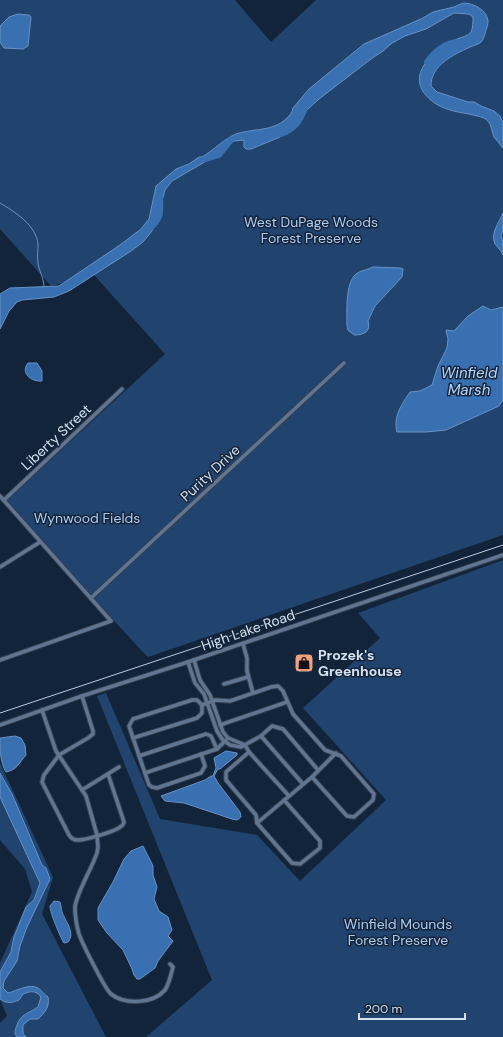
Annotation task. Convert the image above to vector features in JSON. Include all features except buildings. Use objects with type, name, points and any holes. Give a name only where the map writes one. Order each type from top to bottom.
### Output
[{"type":"street","name":"Purity Drive","points":[[91,598],[344,363]]},
{"type":"street","name":"Liberty Street","points":[[4,500],[122,389]]},
{"type":"street","points":[[0,496],[111,621],[0,660]]},
{"type":"street","points":[[0,567],[40,542]]},
{"type":"street","name":"High Lake Road","points":[[0,725],[82,696],[243,644],[503,556]]},
{"type":"street","points":[[243,644],[247,658],[248,677],[253,693]]},
{"type":"street","points":[[194,660],[201,683],[208,692],[220,725],[228,737],[245,745],[249,752],[289,796]]},
{"type":"street","points":[[188,662],[195,683],[204,694],[217,731],[224,741],[241,747],[261,736],[272,726],[282,729],[318,770]]},
{"type":"street","points":[[224,684],[248,677]]},
{"type":"street","points":[[202,705],[215,700],[230,701],[278,686],[283,691],[293,714],[325,750],[341,756],[374,794],[373,800],[354,817],[347,816],[312,777]]},
{"type":"street","points":[[82,696],[93,734],[59,755],[44,775],[42,782],[71,838],[77,840],[119,828],[123,825],[124,822],[108,774]]},
{"type":"street","points":[[133,738],[197,718],[202,713],[202,705],[197,700],[192,700],[133,719],[129,726],[133,738],[139,756],[149,785],[154,788],[203,772],[205,766],[202,754]]},
{"type":"street","points":[[220,725],[287,702]]},
{"type":"street","points":[[42,710],[54,746],[86,796],[97,835],[97,853],[77,898],[75,907],[80,936],[105,987],[116,997],[130,1001],[139,1002],[155,997],[167,987],[173,967],[170,964]]},
{"type":"street","points":[[139,756],[206,734],[211,736],[217,748]]},
{"type":"street","points":[[261,736],[303,784]]},
{"type":"street","points":[[145,773],[217,748],[228,737]]},
{"type":"street","points":[[249,752],[226,772],[226,780],[256,815],[257,823],[292,864],[300,864],[320,848],[320,841],[284,800]]},
{"type":"street","points":[[257,823],[312,777],[336,753]]},
{"type":"street","points":[[82,790],[119,767]]},
{"type":"green space","name":"West DuPage Woods Forest Preserve","points":[[0,0],[235,0],[271,42],[316,0],[503,0],[503,535],[148,657],[142,651],[91,596],[7,500],[165,354],[94,275],[51,286],[0,229]]},
{"type":"green space","name":"Winfield Mounds Forest Preserve","points":[[503,560],[503,1037],[146,1037],[212,980],[97,696],[106,693],[160,819],[257,835],[300,881],[386,800],[303,708],[380,638],[358,613]]},
{"type":"green space","points":[[0,763],[53,877],[42,914],[106,1037],[0,1037],[0,1023],[7,1016],[0,999],[0,963],[32,892],[25,869],[0,840]]},
{"type":"water","points":[[463,3],[471,4],[486,14],[488,23],[484,36],[480,43],[450,57],[444,62],[435,72],[431,86],[437,92],[468,102],[474,102],[494,111],[500,116],[503,123],[503,148],[494,137],[490,124],[487,120],[481,117],[444,108],[429,98],[424,93],[420,85],[422,69],[433,54],[471,32],[473,27],[473,17],[469,14],[454,13],[426,29],[405,36],[392,43],[319,99],[287,132],[280,137],[251,149],[246,149],[244,147],[244,140],[234,141],[208,160],[172,181],[165,190],[152,231],[143,242],[69,291],[54,297],[22,300],[17,302],[9,311],[0,329],[0,294],[10,288],[59,286],[120,245],[141,229],[149,219],[156,186],[176,169],[189,164],[199,157],[202,157],[236,134],[276,126],[290,115],[293,108],[309,89],[364,44],[423,18],[433,12],[454,7]]},
{"type":"water","points":[[18,14],[29,15],[31,17],[28,46],[23,49],[4,48],[0,42],[0,26],[9,17]]},
{"type":"water","points":[[503,213],[503,230],[501,235],[503,255],[495,244],[494,232]]},
{"type":"water","points":[[373,267],[403,269],[402,277],[375,306],[368,321],[368,330],[364,333],[354,335],[348,330],[347,326],[348,291],[352,278],[356,274]]},
{"type":"water","name":"Winfield Marsh","points":[[483,306],[491,310],[503,307],[503,400],[499,406],[446,430],[397,432],[397,415],[410,392],[420,391],[432,385],[438,366],[447,348],[448,339],[446,330],[454,331],[468,316]]},
{"type":"water","points":[[28,363],[37,363],[42,371],[42,381],[34,380],[28,376],[25,370]]},
{"type":"water","points":[[15,736],[21,738],[25,745],[26,755],[15,768],[6,772],[1,760],[0,738]]},
{"type":"water","points":[[226,751],[237,753],[237,755],[218,769],[214,776],[240,812],[241,817],[237,820],[184,803],[165,801],[161,796],[213,776],[216,768],[214,758]]},
{"type":"water","points":[[0,773],[12,794],[42,865],[46,868],[50,879],[27,927],[20,946],[17,961],[4,981],[3,988],[8,993],[31,986],[38,988],[48,997],[48,1006],[43,1014],[38,1019],[30,1019],[23,1025],[23,1033],[26,1037],[17,1037],[15,1033],[18,1021],[20,1018],[38,1007],[41,997],[35,992],[30,992],[23,994],[19,1000],[14,1002],[3,1001],[0,999],[0,972],[11,952],[14,937],[26,907],[34,900],[40,883],[0,797]]},
{"type":"water","points":[[143,846],[153,866],[153,875],[157,887],[154,899],[159,911],[168,917],[172,930],[168,936],[173,941],[158,961],[155,968],[140,979],[137,979],[123,950],[107,933],[98,920],[98,908],[124,859],[131,851]]},
{"type":"water","points":[[54,901],[60,902],[62,912],[69,927],[71,935],[68,942],[64,943],[53,918],[50,906]]},
{"type":"waterway","points":[[427,62],[440,48],[448,44],[458,42]]},
{"type":"waterway","points":[[281,134],[290,130],[296,124],[305,108]]},
{"type":"waterway","points":[[206,159],[219,155],[231,140]]},
{"type":"waterway","points":[[149,229],[158,219],[160,198]]},
{"type":"waterway","points":[[0,203],[24,220],[33,231],[38,244],[38,263],[44,287]]},
{"type":"railway","points":[[0,713],[503,545]]},
{"type":"place","name":"Prozek's Greenhouse","points":[[304,663]]},
{"type":"park label","name":"Wynwood Fields","points":[[87,518]]}]
